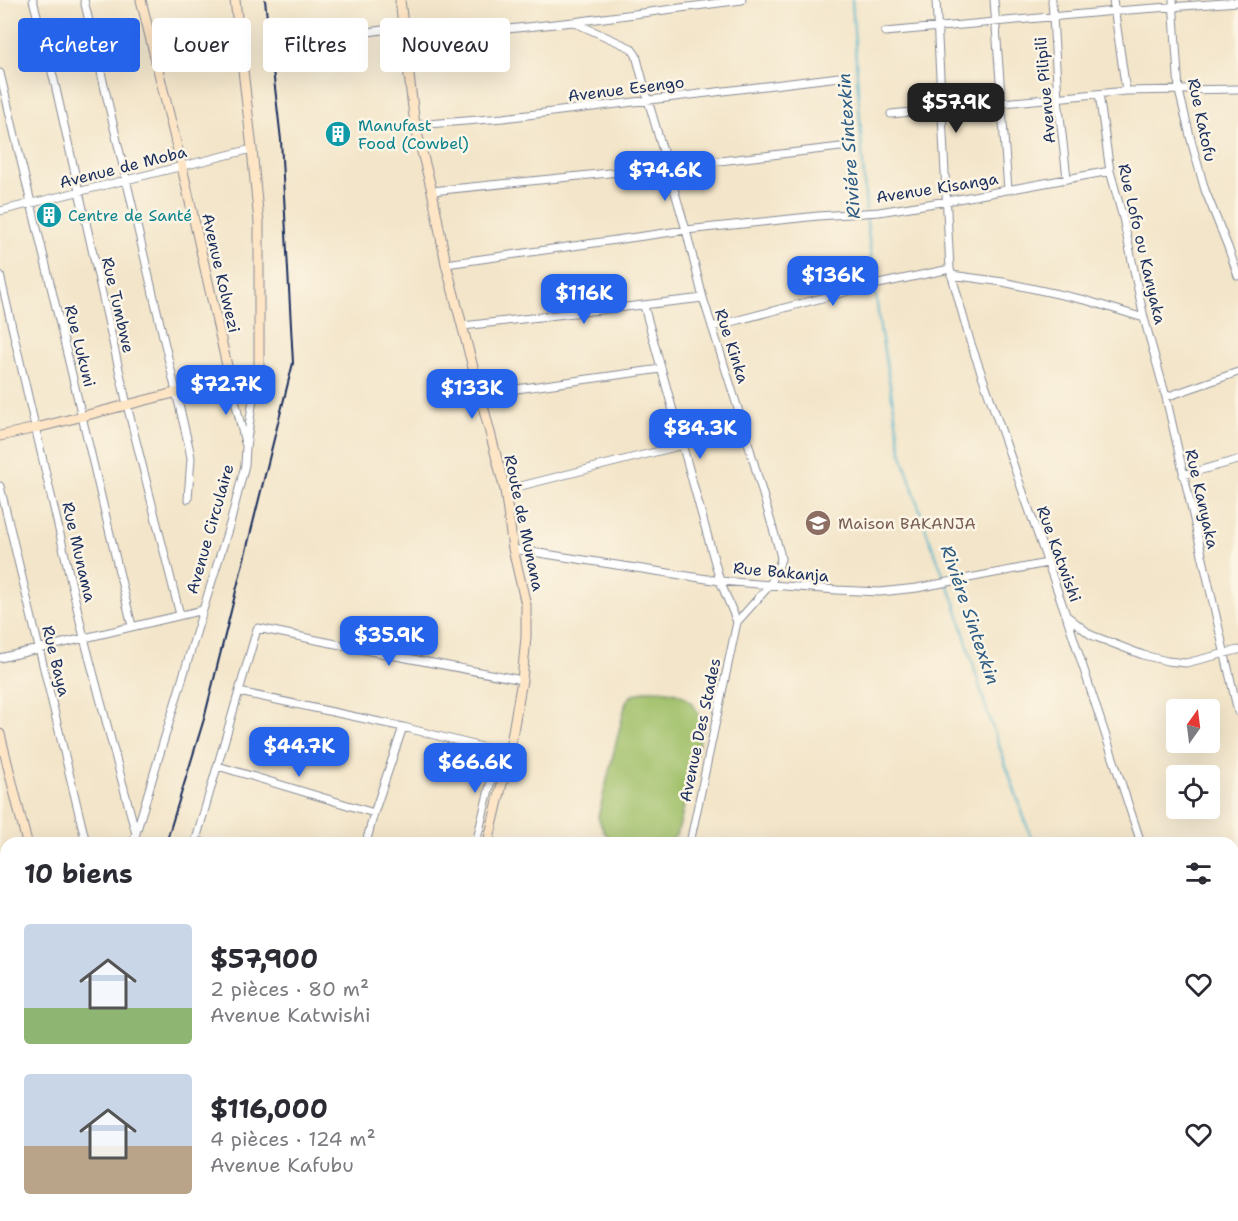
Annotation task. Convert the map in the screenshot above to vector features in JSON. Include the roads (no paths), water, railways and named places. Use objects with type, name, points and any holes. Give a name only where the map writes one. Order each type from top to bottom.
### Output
[{"type":"street","name":"Rue Tumbwe","points":[[33,0],[54,80],[127,405],[180,615]]},
{"type":"street","points":[[84,0],[191,458],[188,499]]},
{"type":"street","name":"Avenue Kolwezi","points":[[141,0],[182,166],[230,379]]},
{"type":"street","name":"Avenue Circulaire","points":[[135,837],[231,520],[245,465],[257,371],[260,366],[259,223],[235,0]]},
{"type":"street","name":"Route de Munana","points":[[400,0],[402,18]]},
{"type":"street","points":[[510,29],[573,22],[691,4],[742,0]]},
{"type":"street","name":"Rue Katwishi","points":[[936,0],[950,272],[970,341],[1066,615],[1139,837]]},
{"type":"street","points":[[994,0],[1008,190]]},
{"type":"street","name":"Avenue Pilipili","points":[[1052,0],[1058,99],[1067,178]]},
{"type":"street","points":[[1113,0],[1126,91]]},
{"type":"street","points":[[885,32],[1115,11],[1173,3],[1238,2]]},
{"type":"street","name":"Rue Katofu","points":[[1173,3],[1179,91],[1204,190],[1238,276]]},
{"type":"street","name":"Rue Kinka","points":[[573,22],[632,48],[636,55],[703,298],[780,553],[781,559],[770,585],[737,622]]},
{"type":"street","name":"Route de Munana","points":[[409,72],[416,125],[446,264],[505,490],[513,549],[526,605],[522,680],[509,754],[489,837]]},
{"type":"street","name":"Rue Lukuni","points":[[0,73],[132,626]]},
{"type":"street","name":"Avenue Esengo","points":[[416,125],[503,118],[839,78]]},
{"type":"street","points":[[891,114],[1126,91],[1238,88]]},
{"type":"street","name":"Rue Lofo ou Kanyaka","points":[[1099,94],[1110,171],[1126,228],[1144,318],[1166,398]]},
{"type":"street","points":[[432,191],[849,146]]},
{"type":"street","name":"Avenue de Moba","points":[[0,210],[252,149]]},
{"type":"street","name":"Avenue Kisanga","points":[[446,264],[686,230],[879,212],[1110,171]]},
{"type":"street","points":[[712,327],[864,287],[950,272],[1085,300],[1144,318]]},
{"type":"street","name":"Rue Munama","points":[[0,275],[84,638],[136,834]]},
{"type":"street","points":[[463,326],[703,298]]},
{"type":"street","points":[[644,306],[720,581],[737,622]]},
{"type":"street","points":[[480,394],[661,369]]},
{"type":"street","points":[[0,436],[257,371]]},
{"type":"street","points":[[1166,398],[1238,372]]},
{"type":"street","points":[[230,379],[246,447]]},
{"type":"street","name":"Rue Kanyaka","points":[[1166,398],[1238,712]]},
{"type":"street","points":[[505,490],[683,445]]},
{"type":"street","points":[[1183,475],[1238,460]]},
{"type":"street","name":"Rue Baya","points":[[0,486],[85,837]]},
{"type":"street","name":"Rue Bakanja","points":[[513,549],[720,581],[880,592],[908,589],[1047,563]]},
{"type":"street","points":[[0,658],[203,610]]},
{"type":"street","points":[[1066,615],[1091,635],[1159,659],[1186,663],[1238,650]]},
{"type":"street","name":"Avenue Des Stades","points":[[691,837],[737,622]]},
{"type":"street","points":[[197,837],[258,627],[522,680]]},
{"type":"street","points":[[239,692],[509,754]]},
{"type":"street","points":[[368,837],[403,728]]},
{"type":"street","points":[[0,734],[26,837]]},
{"type":"street","points":[[477,837],[498,752]]},
{"type":"street","points":[[218,766],[374,813]]},
{"type":"waterway","name":"Riviére Sintexkin","points":[[852,0],[866,210]]},
{"type":"waterway","name":"Riviére Sintexkin","points":[[866,215],[880,328],[902,455],[928,536],[955,603],[987,711],[1031,837]]},
{"type":"railway","points":[[168,837],[204,719],[293,363],[281,140],[265,0]]},
{"type":"place","name":"Manufast Food (Cowbel)","points":[[338,134]]},
{"type":"place","name":"Centre de Santé","points":[[49,215]]},
{"type":"place","name":"Maison BAKANJA","points":[[818,523]]}]
